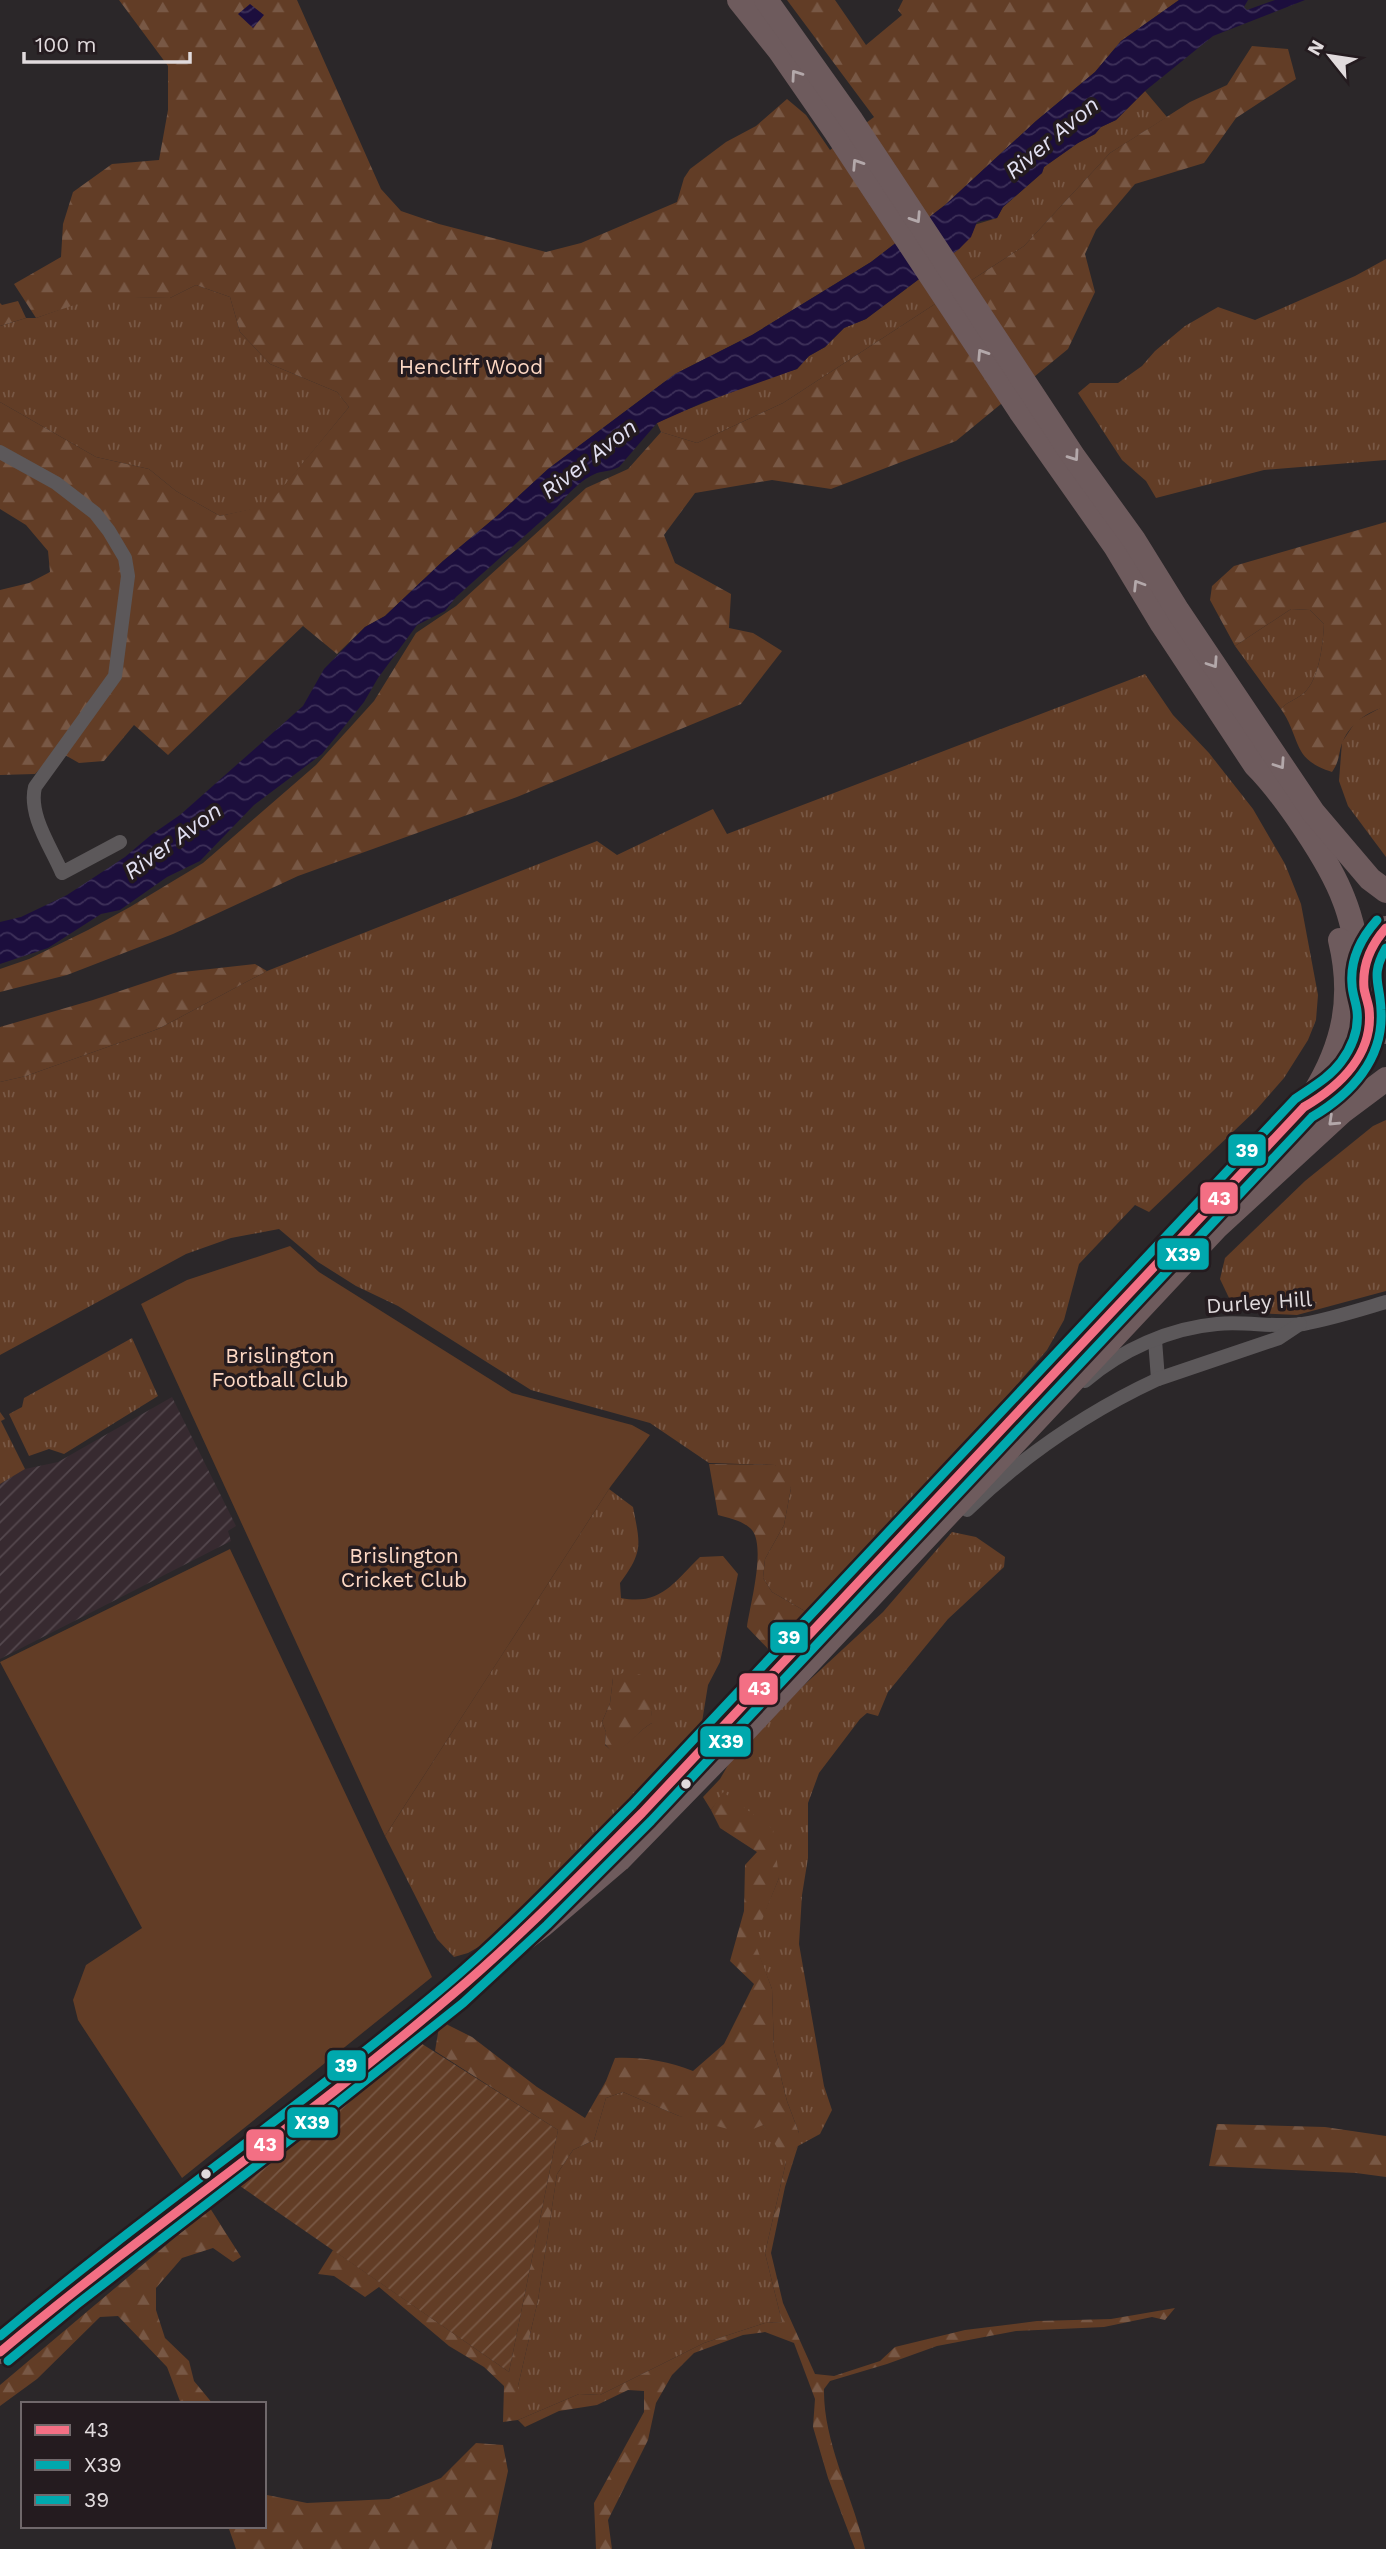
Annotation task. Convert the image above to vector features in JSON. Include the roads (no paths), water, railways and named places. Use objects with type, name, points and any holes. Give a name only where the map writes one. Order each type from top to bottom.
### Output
[{"type":"highway","points":[[739,0],[844,126]]},
{"type":"highway","points":[[766,0],[844,126],[1028,405],[1124,543],[1255,765],[1266,775],[1311,841],[1340,891],[1350,918],[1369,1007],[1368,1033],[1359,1060],[1324,1097],[1304,1107]]},
{"type":"highway","points":[[1170,617],[1312,812],[1370,879],[1386,891]]},
{"type":"highway","points":[[0,2352],[68,2295],[543,1926],[619,1860],[732,1732],[1304,1107],[1331,1065],[1343,1028],[1346,1003],[1343,954],[1330,903],[1318,872],[1266,775]]},
{"type":"highway","points":[[1363,979],[1371,947],[1386,928]]},
{"type":"highway","points":[[1369,1007],[1386,1032]]},
{"type":"highway","points":[[732,1732],[1035,1423],[1225,1219],[1342,1112],[1386,1079]]},
{"type":"street","points":[[0,452],[56,483],[95,513],[125,558],[128,585],[115,676],[35,787],[33,795],[36,816],[62,873],[120,842]]},
{"type":"street","name":"Durley Hill","points":[[1035,1423],[1118,1356],[1154,1340],[1217,1324],[1300,1324],[1386,1302]]},
{"type":"street","points":[[959,1518],[999,1479],[1034,1451],[1129,1394],[1158,1378],[1279,1338],[1300,1324]]},
{"type":"street","points":[[1154,1340],[1158,1378]]},
{"type":"water","name":"River Avon","points":[[1179,0],[1248,0],[1244,7],[1247,10],[1275,0],[1305,0],[1213,36],[1145,91],[1116,120],[1101,127],[1095,134],[1044,167],[1042,173],[1003,207],[997,218],[977,222],[971,237],[959,249],[866,319],[844,328],[797,369],[702,403],[657,423],[619,467],[597,473],[580,483],[557,507],[456,597],[445,611],[417,625],[364,702],[322,754],[254,805],[200,861],[167,877],[120,910],[101,914],[48,948],[0,964],[0,922],[21,917],[67,895],[125,857],[180,815],[303,706],[324,669],[365,627],[385,616],[548,469],[675,374],[752,335],[871,262],[945,205],[1036,121],[1095,72],[1121,41]]},
{"type":"water","points":[[250,4],[264,15],[253,28],[238,14]]},
{"type":"park label","name":"Hencliff Wood","points":[[471,366]]},
{"type":"park label","name":"Brislington Football Club","points":[[280,1367]]},
{"type":"park label","name":"Brislington Cricket Club","points":[[404,1567]]}]
